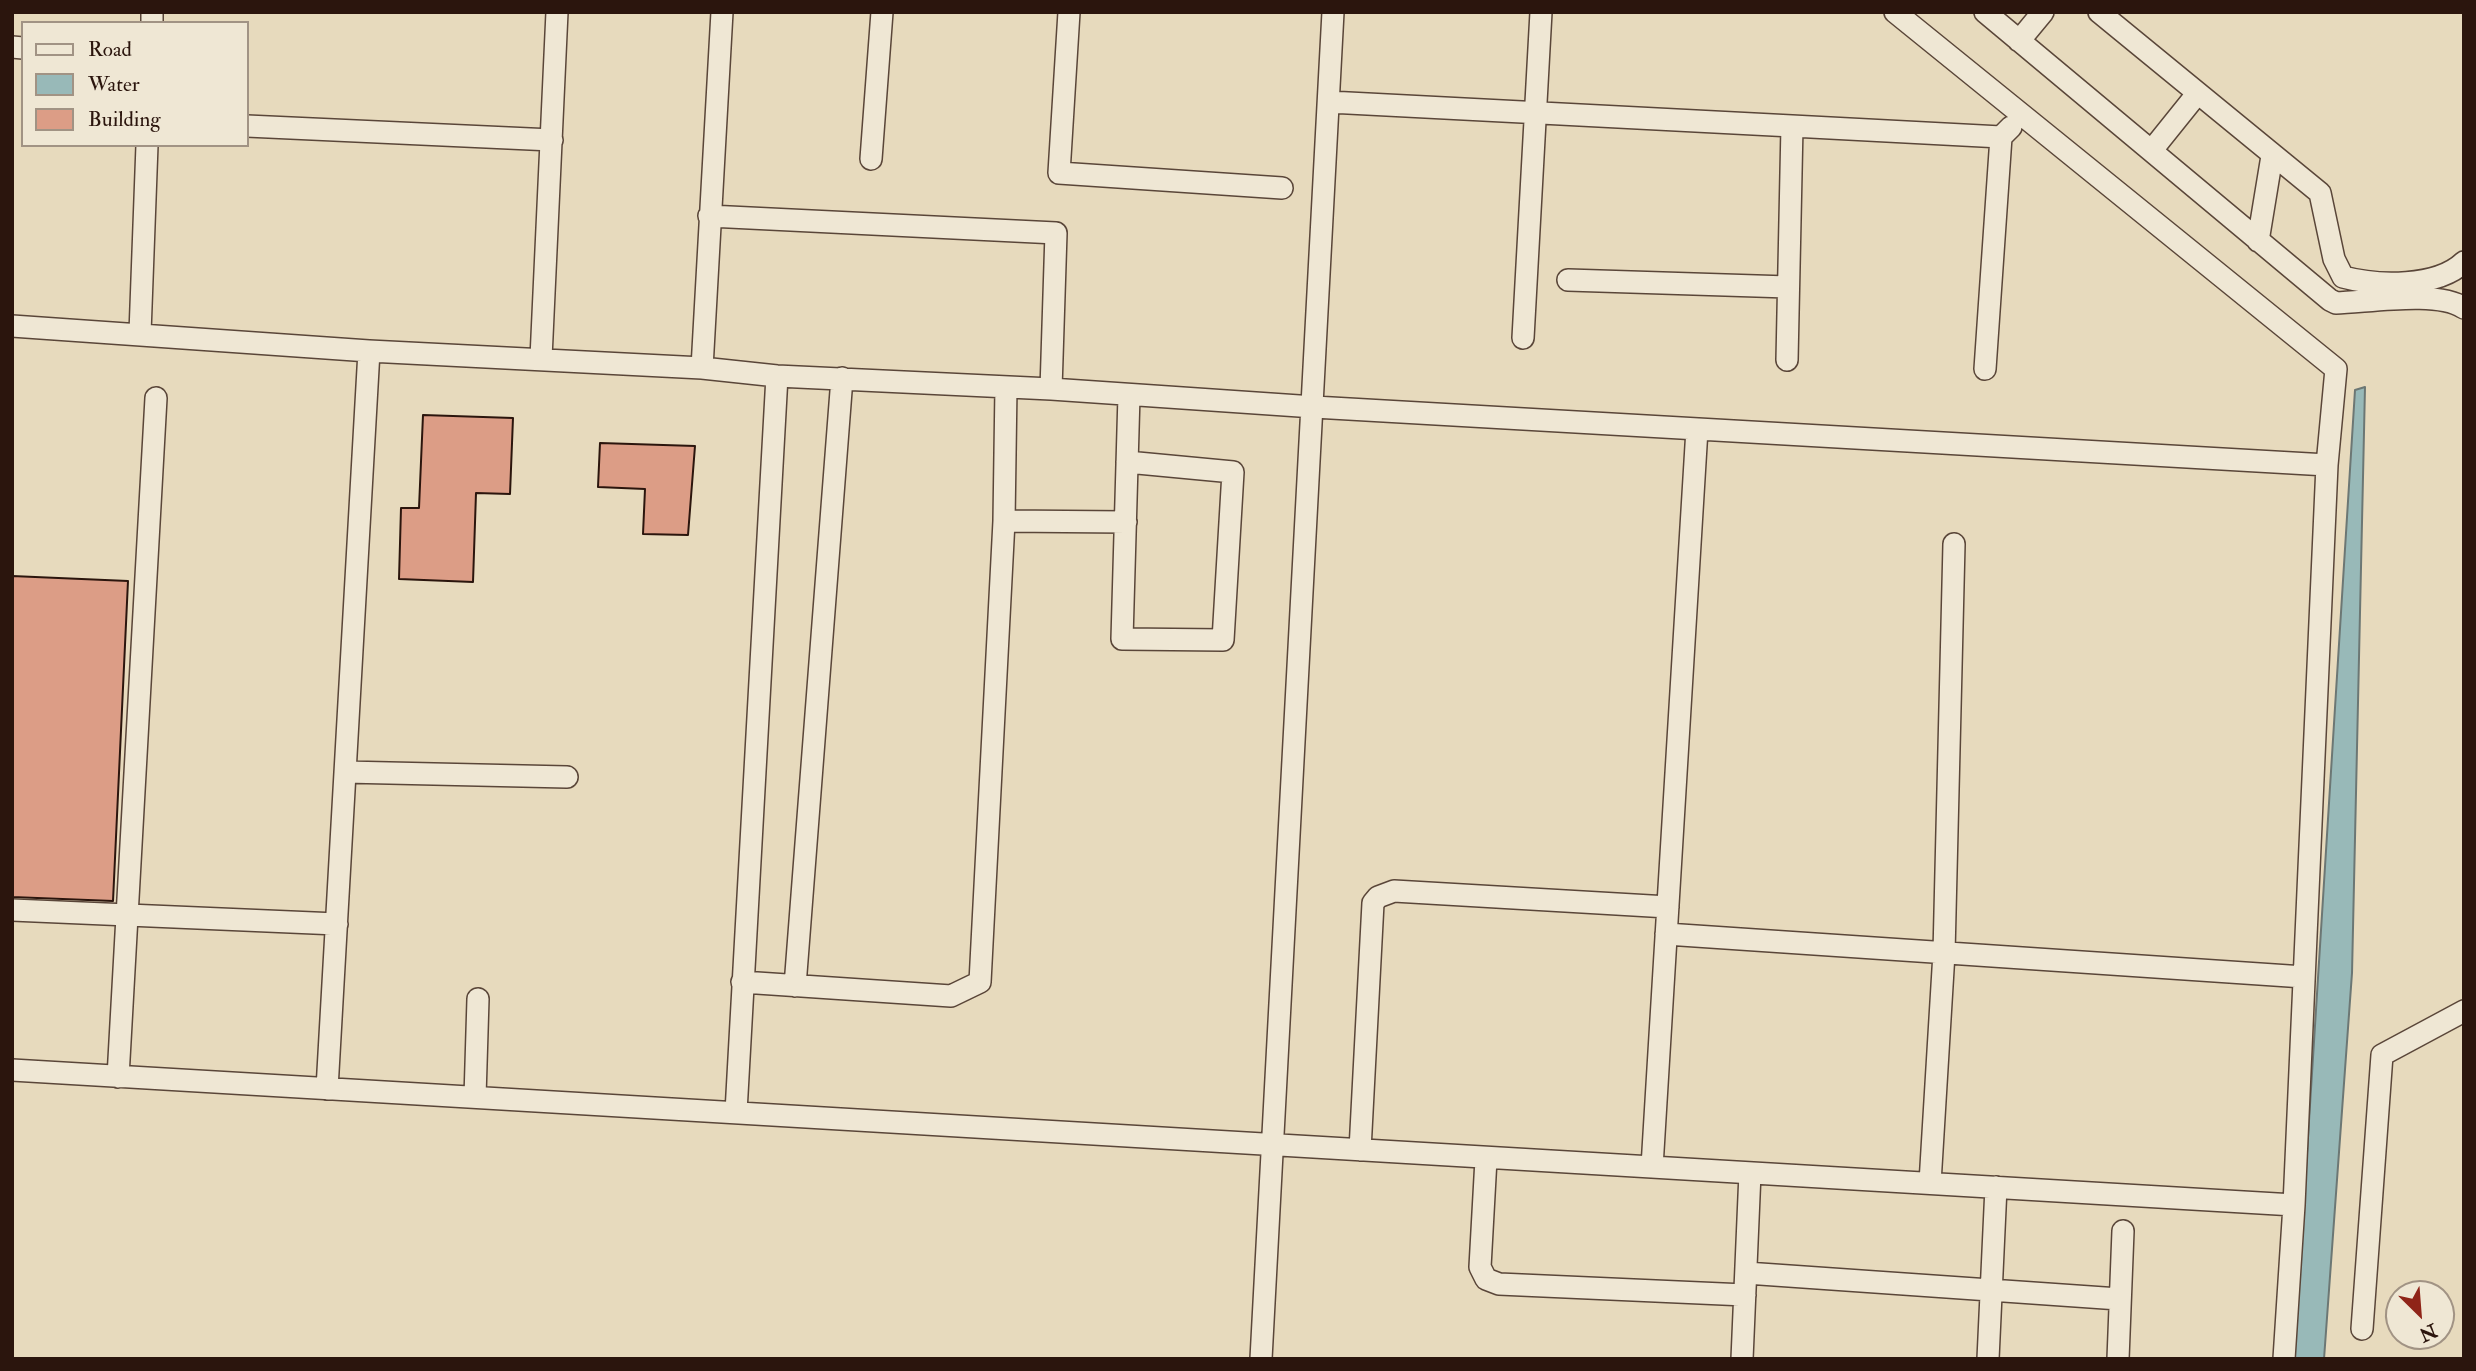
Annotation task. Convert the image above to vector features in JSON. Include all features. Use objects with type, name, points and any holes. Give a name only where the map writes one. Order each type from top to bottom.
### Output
[{"type":"lane","points":[[541,358],[557,12]]},
{"type":"lane","points":[[702,368],[722,12]]},
{"type":"lane","points":[[871,159],[882,12]]},
{"type":"lane","points":[[1069,12],[1059,173],[1282,188]]},
{"type":"lane","points":[[1261,1359],[1334,12]]},
{"type":"lane","points":[[1523,338],[1541,12]]},
{"type":"lane","points":[[1895,12],[2336,369],[2327,466],[2294,1205],[2284,1359]]},
{"type":"lane","points":[[1985,12],[2258,242],[2336,303],[2437,299],[2455,302],[2464,308]]},
{"type":"lane","points":[[2019,41],[2043,12]]},
{"type":"lane","points":[[2099,12],[2320,193],[2334,259],[2343,277],[2372,285],[2433,278],[2445,276],[2464,262]]},
{"type":"lane","points":[[2152,150],[2197,94]]},
{"type":"lane","points":[[1329,102],[2001,137]]},
{"type":"lane","points":[[1985,369],[2001,137],[2022,116]]},
{"type":"lane","points":[[248,125],[552,141]]},
{"type":"lane","points":[[1787,360],[1792,126]]},
{"type":"lane","points":[[140,333],[147,147]]},
{"type":"lane","points":[[2258,242],[2272,156]]},
{"type":"lane","points":[[709,216],[1056,233],[1051,389]]},
{"type":"lane","points":[[1568,280],[1788,288]]},
{"type":"lane","points":[[12,326],[369,351],[702,368],[777,376],[1051,389],[1314,407],[2327,466]]},
{"type":"lane","points":[[327,1089],[369,351]]},
{"type":"lane","points":[[736,1112],[777,376]]},
{"type":"lane","points":[[795,986],[842,378]]},
{"type":"lane","points":[[743,982],[951,996],[980,982],[1004,521],[1006,387]]},
{"type":"lane","points":[[1127,462],[1233,472],[1223,640],[1122,639],[1126,522],[1127,462],[1129,395]]},
{"type":"lane","points":[[118,1077],[156,398]]},
{"type":"lane","points":[[1652,1167],[1697,429]]},
{"type":"lane","points":[[1004,521],[1126,522]]},
{"type":"lane","points":[[1930,1183],[1944,953],[1954,544]]},
{"type":"lane","points":[[345,772],[567,777]]},
{"type":"lane","points":[[1360,1150],[1373,903],[1378,897],[1394,891],[1668,907]]},
{"type":"lane","points":[[12,910],[337,924]]},
{"type":"lane","points":[[1666,934],[2304,977]]},
{"type":"lane","points":[[475,1097],[478,999]]},
{"type":"lane","points":[[2361,1329],[2382,1055],[2464,1011]]},
{"type":"lane","points":[[12,1070],[2294,1205]]},
{"type":"lane","points":[[1486,1159],[1480,1267],[1486,1279],[1499,1284],[1745,1295]]},
{"type":"lane","points":[[1742,1359],[1750,1173]]},
{"type":"lane","points":[[1988,1359],[1996,1187]]},
{"type":"lane","points":[[2118,1359],[2123,1231]]},
{"type":"lane","points":[[1746,1273],[2119,1299]]},
{"type":"water","points":[[2365,387],[2352,973],[2324,1359],[2294,1359],[2355,390]]},
{"type":"building","points":[[423,415],[513,418],[510,494],[476,493],[473,582],[399,579],[401,508],[419,508]]},
{"type":"building","points":[[600,443],[695,446],[688,535],[643,534],[645,489],[598,487]]},
{"type":"building","points":[[12,576],[128,581],[113,901],[12,897]]}]
